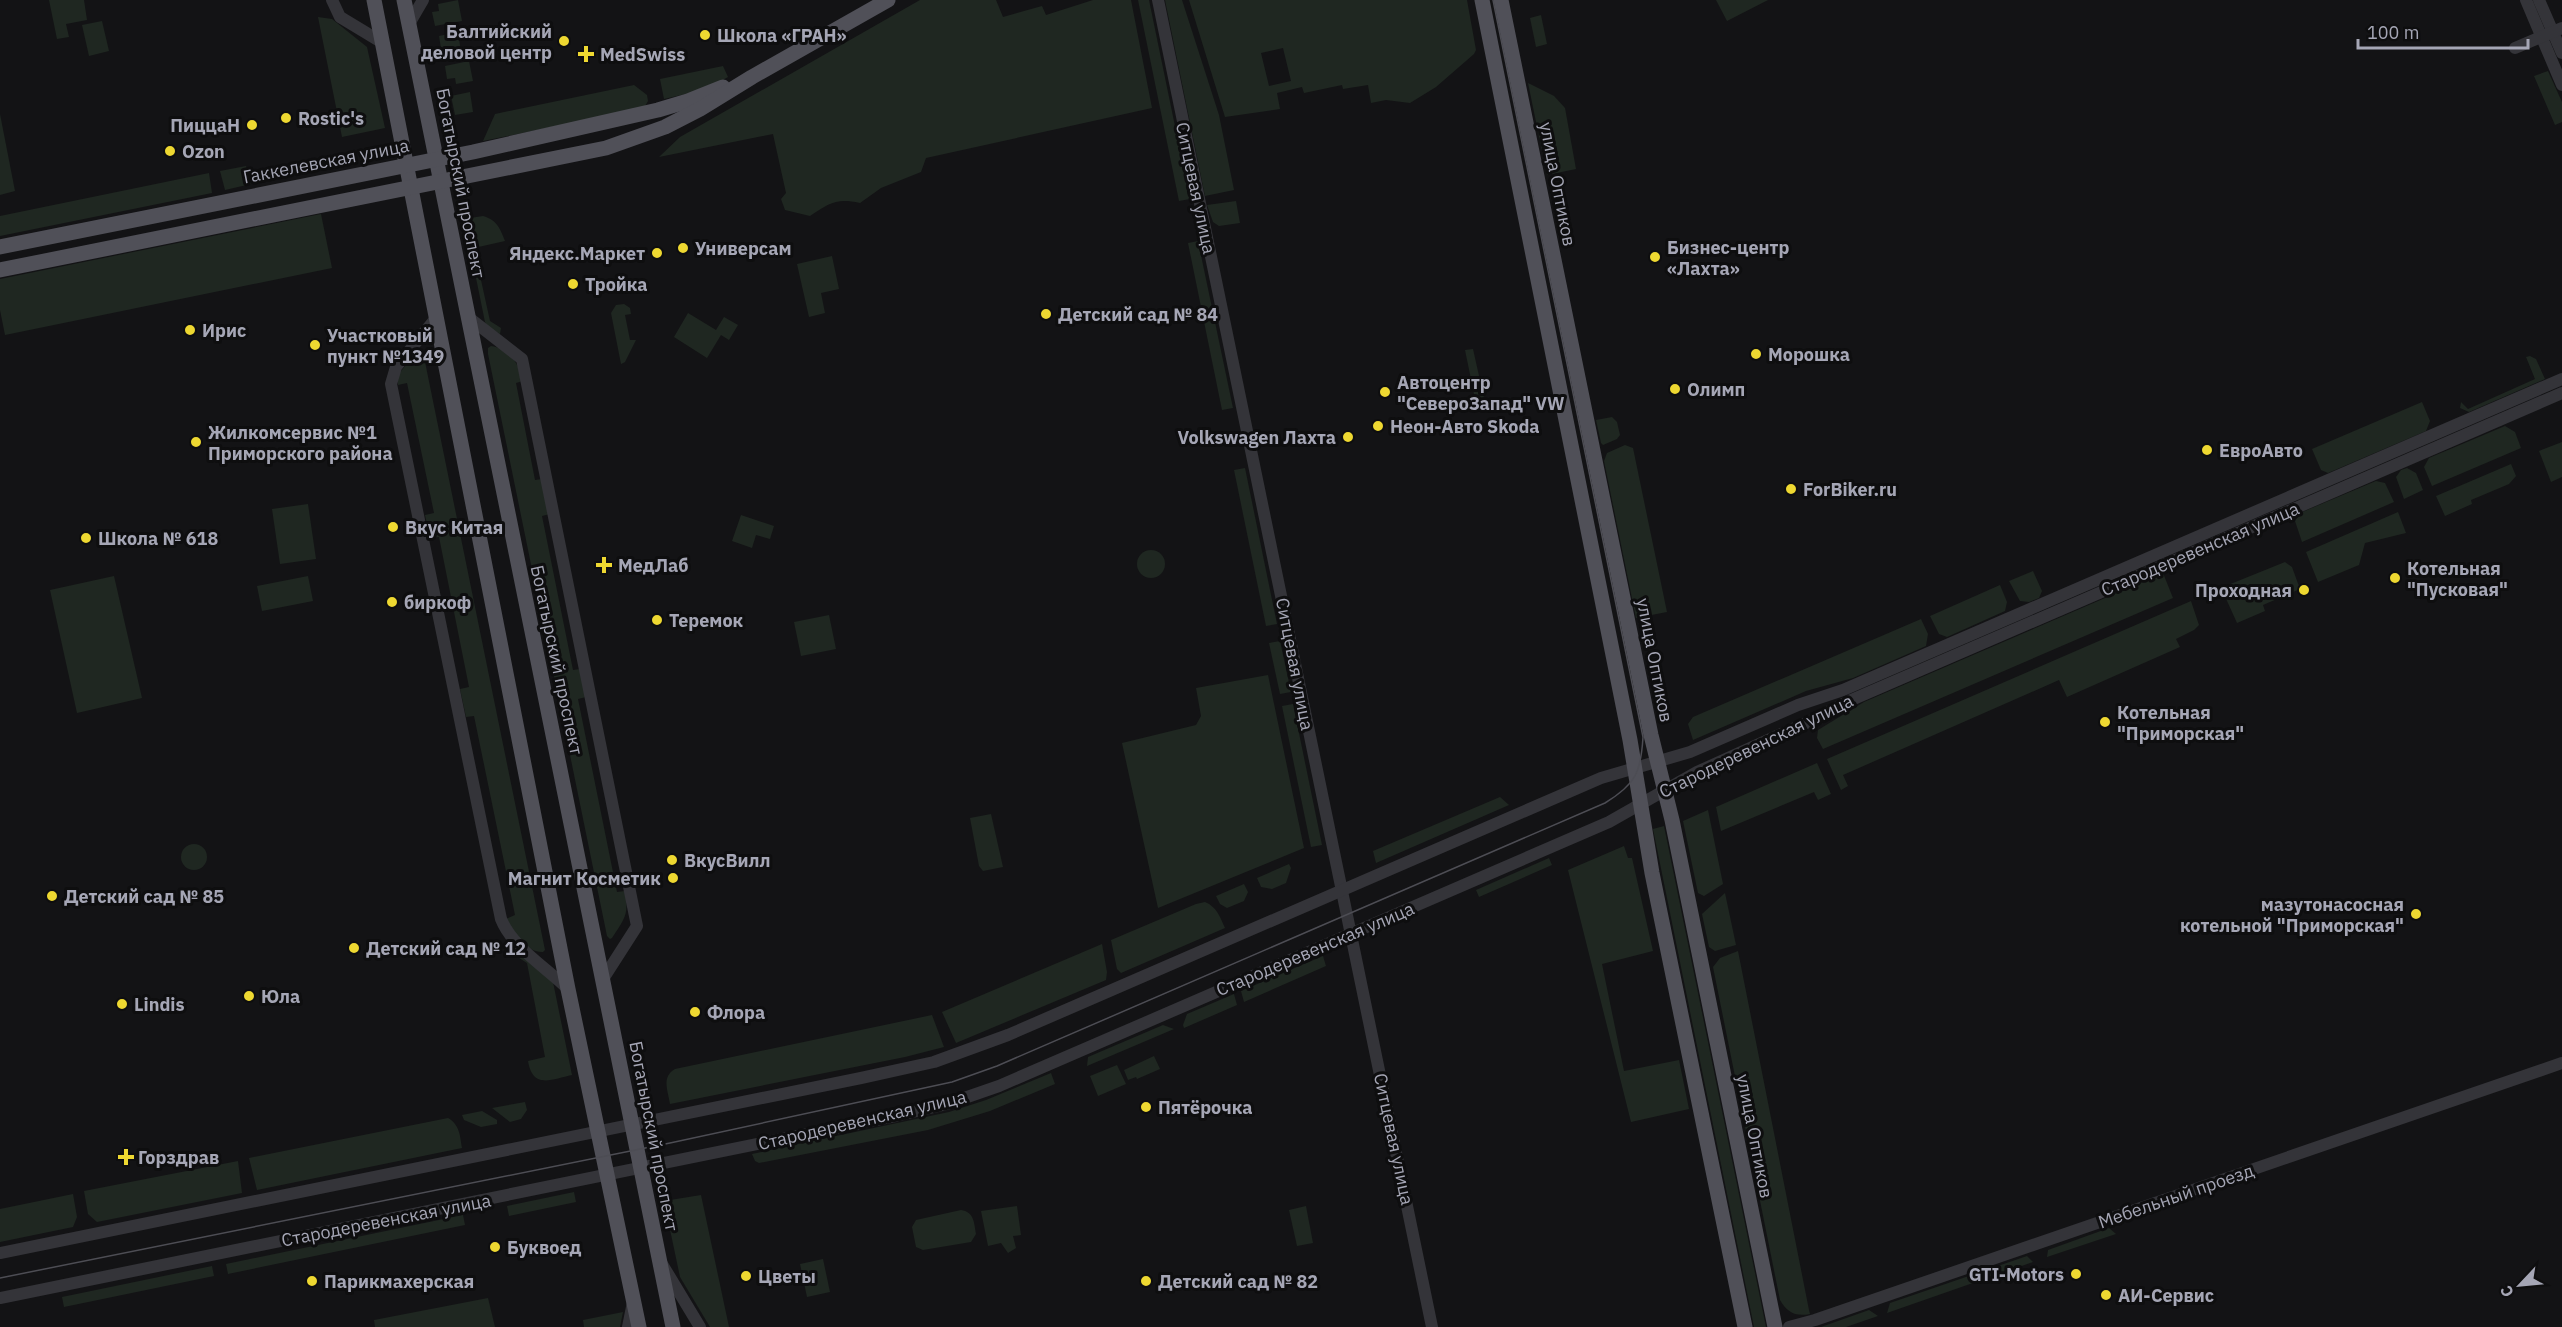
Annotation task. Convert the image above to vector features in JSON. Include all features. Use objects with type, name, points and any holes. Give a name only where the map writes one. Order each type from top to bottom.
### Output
[{"type":"main road","points":[[374,0],[568,989],[639,1327]]},
{"type":"main road","name":"Богатырский проспект","points":[[404,0],[673,1327]]},
{"type":"main road","points":[[0,270],[606,148],[665,127],[724,96],[752,77],[888,0]]},
{"type":"main road","points":[[1482,0],[1745,1327]]},
{"type":"main road","name":"улица Оптиков","points":[[1501,0],[1775,1327]]},
{"type":"main road","name":"Гаккелевская улица","points":[[0,247],[436,159],[658,110],[752,77]]},
{"type":"street","points":[[332,0],[340,17],[382,43]]},
{"type":"street","points":[[409,24],[423,0]]},
{"type":"street","name":"Ситцевая улица","points":[[1158,0],[1432,1327]]},
{"type":"street","points":[[2526,0],[2552,33],[2562,86]]},
{"type":"street","points":[[2539,0],[2562,53]]},
{"type":"street","points":[[2515,48],[2552,33]]},
{"type":"street","points":[[468,317],[522,359],[637,926],[603,979]]},
{"type":"street","points":[[436,318],[396,367],[392,384],[501,920],[507,933],[568,989]]},
{"type":"street","name":"Стародеревенская улица","points":[[0,1252],[933,1062],[1008,1035],[1601,778],[1690,752],[1798,705],[1844,690],[2562,379]]},
{"type":"street","name":"Стародеревенская улица","points":[[0,1298],[947,1104],[999,1086],[1609,822],[1697,772],[1806,723],[1849,700],[2562,393]]},
{"type":"street","name":"Мебельный проезд","points":[[1789,1327],[2562,1063]]},
{"type":"street","points":[[659,1258],[700,1327]]},
{"type":"street","points":[[628,1327],[634,1298]]},
{"type":"shaded area","points":[[49,0],[84,0],[87,20],[66,24],[69,37],[57,39]]},
{"type":"shaded area","points":[[458,0],[462,21],[435,26],[432,12],[439,11],[438,4]]},
{"type":"shaded area","points":[[920,0],[996,0],[1003,17],[1042,6],[1046,15],[1093,0],[1131,0],[1152,108],[926,158],[921,172],[881,188],[860,203],[839,201],[810,216],[785,210],[781,199],[786,193],[773,134],[659,157],[680,137]]},
{"type":"shaded area","points":[[1138,0],[1149,0],[1190,199],[1179,201]]},
{"type":"shaded area","points":[[1165,0],[1182,0],[1219,115],[1234,190],[1205,196]]},
{"type":"shaded area","points":[[1189,0],[1467,0],[1476,50],[1474,54],[1436,87],[1410,103],[1386,100],[1371,103],[1368,85],[1343,89],[1342,85],[1304,93],[1302,87],[1277,93],[1280,109],[1225,117]],"holes":[[[1283,48],[1291,81],[1269,86],[1261,53]]]},
{"type":"shaded area","points":[[1716,0],[1768,0],[1727,21]]},
{"type":"shaded area","points":[[1541,15],[1547,44],[1536,47],[1530,18]]},
{"type":"shaded area","points":[[318,17],[332,19],[367,47],[385,128],[342,137]]},
{"type":"shaded area","points":[[102,21],[109,51],[89,56],[82,25]]},
{"type":"shaded area","points":[[458,32],[461,52],[442,55],[439,36]]},
{"type":"shaded area","points":[[469,61],[473,81],[456,84],[455,78],[447,79],[445,66]]},
{"type":"shaded area","points":[[723,66],[728,77],[707,89],[664,99],[660,79]]},
{"type":"shaded area","points":[[2548,71],[2562,102],[2562,122],[2555,125],[2534,76]]},
{"type":"shaded area","points":[[1528,83],[1554,96],[1565,108],[1576,169],[1547,175]]},
{"type":"shaded area","points":[[634,85],[647,95],[648,101],[644,108],[483,141],[495,114]]},
{"type":"shaded area","points":[[470,92],[473,112],[455,115],[451,96]]},
{"type":"shaded area","points":[[0,114],[15,191],[0,195]]},
{"type":"shaded area","points":[[246,166],[251,184],[225,190],[220,171]]},
{"type":"shaded area","points":[[209,173],[212,193],[0,236],[0,216]]},
{"type":"shaded area","points":[[1236,201],[1240,223],[1219,226],[1213,222],[1207,205]]},
{"type":"shaded area","points":[[321,214],[332,268],[5,335],[0,310],[0,279]]},
{"type":"shaded area","points":[[483,216],[497,225],[505,241],[474,248],[490,321],[501,328],[500,334],[487,326],[485,322],[464,219]]},
{"type":"shaded area","points":[[1198,241],[1233,408],[1222,410],[1188,243]]},
{"type":"shaded area","points":[[832,256],[839,289],[821,293],[825,313],[809,317],[797,264]]},
{"type":"shaded area","points":[[624,304],[630,308],[631,314],[625,315],[630,340],[636,340],[625,362],[621,364],[611,313],[616,305]]},
{"type":"shaded area","points":[[688,313],[716,330],[724,317],[738,325],[729,340],[721,335],[707,358],[674,337]]},
{"type":"shaded area","points":[[491,346],[503,350],[513,358],[521,375],[523,381],[516,383],[535,480],[542,479],[550,514],[542,516],[573,670],[580,669],[586,697],[578,699],[617,892],[625,891],[625,916],[610,939],[607,936],[488,354],[488,348]]},
{"type":"shaded area","points":[[1473,349],[1484,398],[1474,394],[1465,350]]},
{"type":"shaded area","points":[[421,350],[545,950],[543,952],[526,945],[512,930],[506,919],[515,915],[474,716],[466,717],[460,689],[469,687],[439,537],[430,538],[425,515],[434,513],[407,383],[398,385],[398,375],[417,351]]},
{"type":"shaded area","points":[[2526,357],[2536,359],[2545,379],[2469,412],[2460,408],[2461,402],[2468,409],[2535,379]]},
{"type":"shaded area","points":[[2422,402],[2430,421],[2426,431],[2328,473],[2321,470],[2312,449]]},
{"type":"shaded area","points":[[1612,417],[1617,422],[1620,435],[1617,439],[1603,445],[1596,420]]},
{"type":"shaded area","points":[[2505,426],[2515,432],[2521,448],[2432,486],[2424,467],[2429,458]]},
{"type":"shaded area","points":[[2562,442],[2562,477],[2551,482],[2539,451]]},
{"type":"shaded area","points":[[1625,445],[1633,448],[1667,612],[1636,618],[1604,461],[1607,453]]},
{"type":"shaded area","points":[[2511,464],[2516,476],[2509,484],[2471,500],[2472,504],[2445,516],[2436,496]]},
{"type":"shaded area","points":[[1245,468],[1277,624],[1266,626],[1234,470]]},
{"type":"shaded area","points":[[2407,468],[2416,473],[2423,490],[2404,499],[2396,477],[2401,470]]},
{"type":"shaded area","points":[[2376,481],[2385,483],[2394,502],[2302,542],[2295,521],[2300,513]]},
{"type":"shaded area","points":[[308,504],[316,559],[280,564],[272,509]]},
{"type":"shaded area","points":[[2398,512],[2406,533],[2365,543],[2359,565],[2318,582],[2306,552]]},
{"type":"shaded area","points":[[741,515],[774,526],[770,539],[756,535],[752,548],[732,541]]},
{"type":"shaded area","points":[[1151,550],[1161,554],[1165,564],[1161,574],[1151,578],[1141,574],[1137,564],[1141,554]]},
{"type":"shaded area","points":[[2285,562],[2292,567],[2300,589],[2263,605],[2265,611],[2237,623],[2223,592],[2223,587]]},
{"type":"shaded area","points":[[2033,571],[2042,591],[2039,598],[2029,602],[2020,601],[2009,581]]},
{"type":"shaded area","points":[[2163,573],[2173,598],[1823,749],[1817,738],[1818,730],[1864,702]]},
{"type":"shaded area","points":[[114,576],[142,698],[77,713],[50,590]]},
{"type":"shaded area","points":[[308,576],[313,601],[262,611],[257,586]]},
{"type":"shaded area","points":[[2000,585],[2007,602],[2005,611],[1947,637],[1939,634],[1930,616]]},
{"type":"shaded area","points":[[2191,601],[2199,625],[2176,639],[2180,647],[2067,697],[2059,680],[1843,775],[1848,786],[1841,790],[1827,759]]},
{"type":"shaded area","points":[[829,615],[836,649],[801,656],[794,622]]},
{"type":"shaded area","points":[[1921,619],[1928,634],[1926,646],[1853,678],[1806,691],[1693,740],[1688,724],[1693,717]]},
{"type":"shaded area","points":[[1280,641],[1291,692],[1280,694],[1269,643]]},
{"type":"shaded area","points":[[1268,675],[1304,848],[1158,908],[1122,743],[1196,725],[1201,716],[1196,688]]},
{"type":"shaded area","points":[[1293,704],[1322,845],[1311,847],[1282,706]]},
{"type":"shaded area","points":[[1817,763],[1831,794],[1818,800],[1814,792],[1721,831],[1716,807]]},
{"type":"shaded area","points":[[1500,797],[1509,805],[1376,863],[1373,851]]},
{"type":"shaded area","points":[[1708,810],[1723,884],[1704,896],[1698,893],[1683,821]]},
{"type":"shaded area","points":[[991,814],[1003,867],[983,871],[979,866],[970,818]]},
{"type":"shaded area","points":[[1664,826],[1766,1327],[1754,1327],[1653,829]]},
{"type":"shaded area","points":[[194,844],[203,848],[207,857],[203,866],[194,870],[185,866],[181,857],[185,848]]},
{"type":"shaded area","points":[[1624,846],[1628,858],[1632,858],[1653,951],[1602,964],[1624,1071],[1679,1060],[1689,1109],[1631,1122],[1568,870]]},
{"type":"shaded area","points":[[1549,858],[1552,865],[1479,897],[1476,890]]},
{"type":"shaded area","points":[[1289,864],[1291,868],[1286,883],[1272,889],[1261,887],[1257,878]]},
{"type":"shaded area","points":[[1244,884],[1248,892],[1244,901],[1227,908],[1220,904],[1216,896]]},
{"type":"shaded area","points":[[1725,893],[1736,945],[1715,951],[1709,947],[1702,914]]},
{"type":"shaded area","points":[[1205,902],[1220,916],[1225,928],[1121,973],[1117,969],[1111,940]]},
{"type":"shaded area","points":[[1102,944],[1107,972],[1106,980],[956,1043],[942,1012]]},
{"type":"shaded area","points":[[1738,951],[1810,1314],[1792,1313],[1780,1300],[1713,967],[1720,958]]},
{"type":"shaded area","points":[[518,952],[553,982],[572,1075],[544,1080],[534,1076],[531,1070],[528,1061],[545,1057],[527,963],[516,956]]},
{"type":"shaded area","points":[[1323,956],[1326,966],[1244,1002],[1241,991]]},
{"type":"shaded area","points":[[1234,994],[1237,1005],[1184,1028],[1187,1014]]},
{"type":"shaded area","points":[[932,1015],[944,1047],[905,1057],[670,1104],[667,1080],[675,1069]]},
{"type":"shaded area","points":[[1163,1025],[1174,1029],[1087,1066],[1088,1057]]},
{"type":"shaded area","points":[[1154,1056],[1160,1069],[1137,1079],[1136,1077],[1128,1080],[1124,1070]]},
{"type":"shaded area","points":[[1117,1065],[1126,1084],[1098,1096],[1090,1076]]},
{"type":"shaded area","points":[[1051,1073],[1055,1084],[990,1111],[928,1130],[759,1163],[755,1161],[752,1154],[949,1112],[986,1100]]},
{"type":"shaded area","points":[[525,1102],[527,1110],[521,1119],[510,1122],[492,1108]]},
{"type":"shaded area","points":[[482,1111],[497,1120],[497,1124],[481,1127],[464,1120],[462,1115]]},
{"type":"shaded area","points":[[448,1118],[457,1127],[462,1148],[257,1190],[249,1158]]},
{"type":"shaded area","points":[[238,1161],[242,1193],[97,1222],[88,1214],[84,1191]]},
{"type":"shaded area","points":[[574,1192],[576,1202],[509,1216],[507,1206]]},
{"type":"shaded area","points":[[73,1194],[77,1217],[73,1227],[0,1242],[0,1209]]},
{"type":"shaded area","points":[[701,1195],[729,1327],[710,1327],[680,1277],[664,1201]]},
{"type":"shaded area","points":[[1017,1206],[1021,1235],[1013,1236],[1016,1248],[1008,1253],[1001,1243],[988,1246],[981,1211]]},
{"type":"shaded area","points":[[1306,1206],[1313,1243],[1297,1246],[1289,1210]]},
{"type":"shaded area","points":[[961,1210],[969,1213],[974,1222],[976,1234],[971,1242],[923,1250],[916,1247],[912,1227],[916,1220]]},
{"type":"shaded area","points":[[463,1215],[465,1225],[228,1274],[226,1264]]},
{"type":"shaded area","points":[[2109,1228],[2116,1234],[2047,1257],[2048,1250]]},
{"type":"shaded area","points":[[2027,1256],[2033,1262],[1887,1313],[1890,1303]]},
{"type":"shaded area","points":[[823,1259],[830,1292],[807,1297],[800,1264]]},
{"type":"shaded area","points":[[212,1266],[214,1276],[64,1307],[62,1297]]},
{"type":"shaded area","points":[[488,1298],[495,1327],[375,1327],[374,1320]]},
{"type":"shaded area","points":[[1869,1310],[1878,1316],[1846,1327],[1821,1327]]},
{"type":"shaded area","points":[[623,1312],[620,1327],[584,1327],[583,1320]]},
{"type":"tram line","points":[[0,1278],[670,1143],[952,1082],[997,1066],[1605,803],[1624,790],[1638,768],[1643,737],[1493,0]]},
{"type":"place","name":"Школа «ГРАН»","points":[[705,35]]},
{"type":"place","name":"Балтийский деловой центр","points":[[564,41]]},
{"type":"place","name":"MedSwiss","points":[[586,54]]},
{"type":"place","name":"Rostic's","points":[[286,118]]},
{"type":"place","name":"ПиццаН","points":[[252,125]]},
{"type":"place","name":"Ozon","points":[[170,151]]},
{"type":"place","name":"Универсам","points":[[683,248]]},
{"type":"place","name":"Яндекс.Маркет","points":[[657,253]]},
{"type":"place","name":"Бизнес-центр «Лахта»","points":[[1655,257]]},
{"type":"place","name":"Тройка","points":[[573,284]]},
{"type":"place","name":"Детский сад № 84","points":[[1046,314]]},
{"type":"place","name":"Ирис","points":[[190,330]]},
{"type":"place","name":"Участковый пункт №1349","points":[[315,345]]},
{"type":"place","name":"Морошка","points":[[1756,354]]},
{"type":"place","name":"Олимп","points":[[1675,389]]},
{"type":"place","name":"Автоцентр \"СевероЗапад\" VW","points":[[1385,392]]},
{"type":"place","name":"Неон-Авто Skoda","points":[[1378,426]]},
{"type":"place","name":"Volkswagen Лахта","points":[[1348,437]]},
{"type":"place","name":"Жилкомсервис №1 Приморского района","points":[[196,442]]},
{"type":"place","name":"ЕвроАвто","points":[[2207,450]]},
{"type":"place","name":"ForBiker.ru","points":[[1791,489]]},
{"type":"place","name":"Вкус Китая","points":[[393,527]]},
{"type":"place","name":"Школа № 618","points":[[86,538]]},
{"type":"place","name":"МедЛаб","points":[[604,565]]},
{"type":"place","name":"Котельная \"Пусковая\"","points":[[2395,578]]},
{"type":"place","name":"Проходная","points":[[2304,590]]},
{"type":"place","name":"биркоф","points":[[392,602]]},
{"type":"place","name":"Теремок","points":[[657,620]]},
{"type":"place","name":"Котельная \"Приморская\"","points":[[2105,722]]},
{"type":"place","name":"ВкусВилл","points":[[672,860]]},
{"type":"place","name":"Магнит Косметик","points":[[673,878]]},
{"type":"place","name":"Детский сад № 85","points":[[52,896]]},
{"type":"place","name":"мазутонасосная котельной \"Приморская\"","points":[[2416,914]]},
{"type":"place","name":"Детский сад № 12","points":[[354,948]]},
{"type":"place","name":"Юла","points":[[249,996]]},
{"type":"place","name":"Lindis","points":[[122,1004]]},
{"type":"place","name":"Флора","points":[[695,1012]]},
{"type":"place","name":"Пятёрочка","points":[[1146,1107]]},
{"type":"place","name":"Горздрав","points":[[126,1157]]},
{"type":"place","name":"Буквоед","points":[[495,1247]]},
{"type":"place","name":"GTI-Motors","points":[[2076,1274]]},
{"type":"place","name":"Цветы","points":[[746,1276]]},
{"type":"place","name":"Парикмахерская","points":[[312,1281]]},
{"type":"place","name":"Детский сад № 82","points":[[1146,1281]]},
{"type":"place","name":"АИ-Сервис","points":[[2106,1295]]}]
